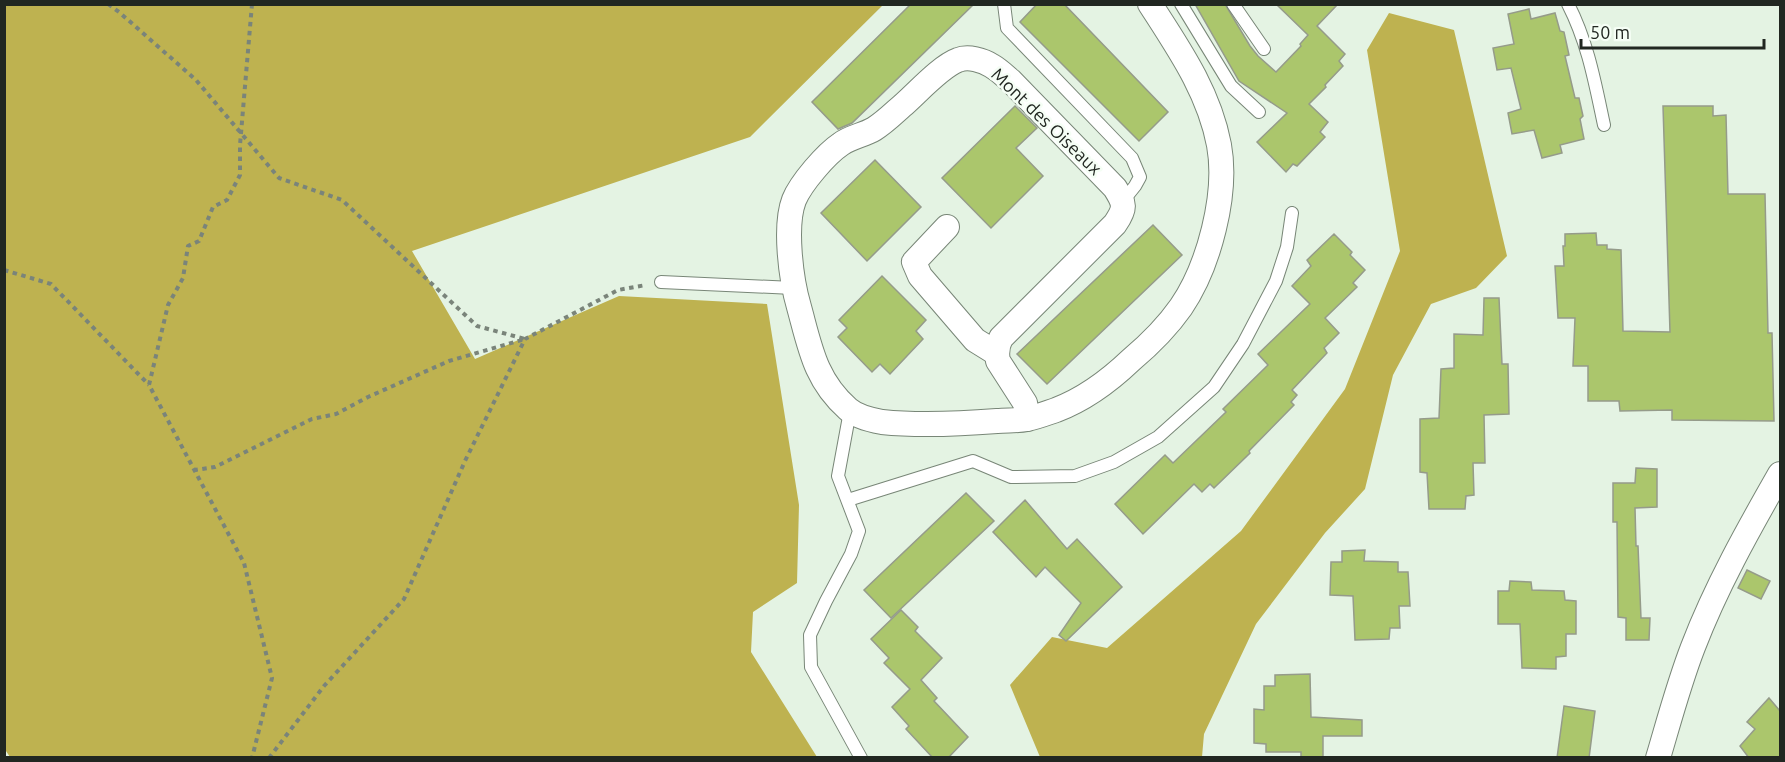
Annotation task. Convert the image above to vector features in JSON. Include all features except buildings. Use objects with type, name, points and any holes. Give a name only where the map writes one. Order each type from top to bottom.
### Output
[{"type":"street","points":[[793,288],[815,364],[823,380],[850,411],[864,418],[880,422],[962,424],[1028,419],[1058,409],[1107,382],[1148,346],[1182,304],[1195,282],[1212,236],[1219,207],[1220,148],[1211,114],[1195,77],[1150,4]]},
{"type":"street","name":"Mont des Oiseaux","points":[[793,288],[789,249],[791,222],[794,201],[806,179],[841,144],[874,129],[894,114],[946,66],[960,58],[977,59],[993,66],[1011,81],[1115,188],[1124,201]]},
{"type":"street","points":[[1028,419],[1025,403],[998,361],[997,344],[1115,224],[1123,212],[1124,201]]},
{"type":"street","points":[[947,227],[914,262],[920,276],[975,340],[996,353]]},
{"type":"street","points":[[1658,758],[1693,648],[1747,532],[1780,474]]},
{"type":"lane","points":[[1004,4],[1007,28],[1132,159],[1140,177],[1124,201]]},
{"type":"lane","points":[[1181,4],[1231,86],[1259,112]]},
{"type":"lane","points":[[1233,4],[1264,49]]},
{"type":"lane","points":[[1568,4],[1589,54],[1604,125]]},
{"type":"lane","points":[[848,500],[973,461],[1011,477],[1075,476],[1114,462],[1158,437],[1214,387],[1243,344],[1276,281],[1287,247],[1292,213]]},
{"type":"lane","points":[[661,282],[793,288]]},
{"type":"lane","points":[[850,411],[838,476],[859,531],[851,554],[810,635],[812,667],[861,758]]},
{"type":"path","points":[[108,4],[196,80],[279,178],[342,200],[477,326],[525,339]]},
{"type":"path","points":[[149,385],[168,305],[183,278],[188,246],[199,241],[213,207],[227,200],[240,175],[241,133],[252,4]]},
{"type":"path","points":[[4,270],[51,284],[149,385],[244,563],[272,678],[252,758]]},
{"type":"path","points":[[195,470],[215,467],[312,419],[336,414],[368,397],[449,361],[525,339],[618,290],[661,282]]},
{"type":"path","points":[[269,758],[324,686],[404,599],[465,461],[525,339]]},
{"type":"shaded area","points":[[4,5],[883,5],[750,137],[412,251],[475,359],[619,296],[767,304],[799,505],[797,583],[753,612],[751,652],[817,757],[10,757],[4,748]]},
{"type":"shaded area","points":[[1389,13],[1454,30],[1507,256],[1476,288],[1431,304],[1393,375],[1365,489],[1325,533],[1256,624],[1204,734],[1202,757],[1040,757],[1010,685],[1052,637],[1107,648],[1241,531],[1345,389],[1400,251],[1367,50]]}]
